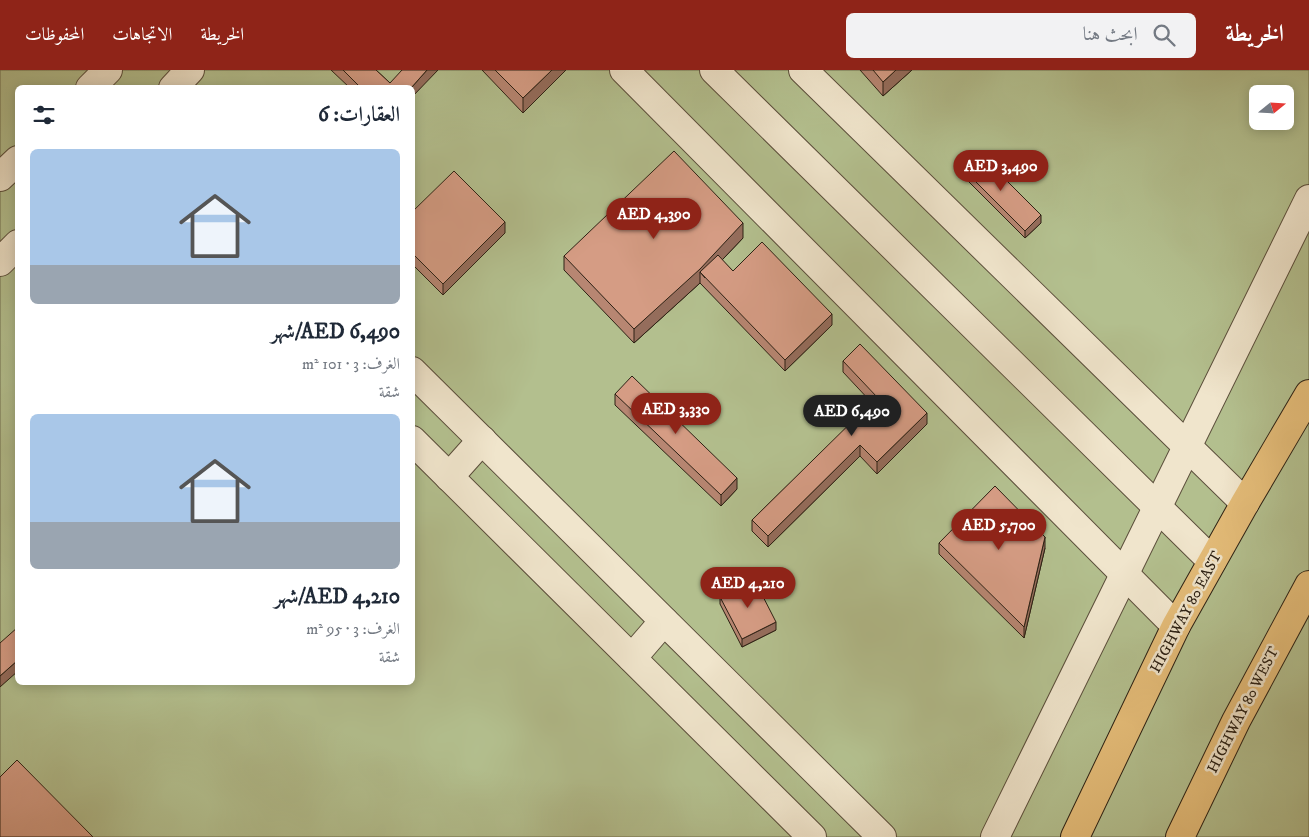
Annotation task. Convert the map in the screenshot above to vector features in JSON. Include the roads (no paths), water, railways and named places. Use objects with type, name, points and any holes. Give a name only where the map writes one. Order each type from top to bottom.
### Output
[{"type":"highway","name":"HIGHWAY 80 EAST","points":[[1075,837],[1176,626],[1244,503],[1309,394]]},
{"type":"highway","name":"HIGHWAY 80 WEST","points":[[1180,837],[1236,721],[1309,585]]},
{"type":"street","points":[[93,85],[108,70]]},
{"type":"street","points":[[176,85],[190,70]]},
{"type":"street","points":[[624,70],[1176,626]]},
{"type":"street","points":[[714,70],[1212,561]]},
{"type":"street","points":[[803,70],[1244,503]]},
{"type":"street","points":[[0,177],[15,163]]},
{"type":"street","points":[[995,837],[1309,199]]},
{"type":"street","points":[[0,262],[15,247]]},
{"type":"street","points":[[415,374],[882,837]]},
{"type":"street","points":[[449,477],[482,440]]},
{"type":"street","points":[[415,443],[812,837]]},
{"type":"street","points":[[632,658],[664,621]]}]
